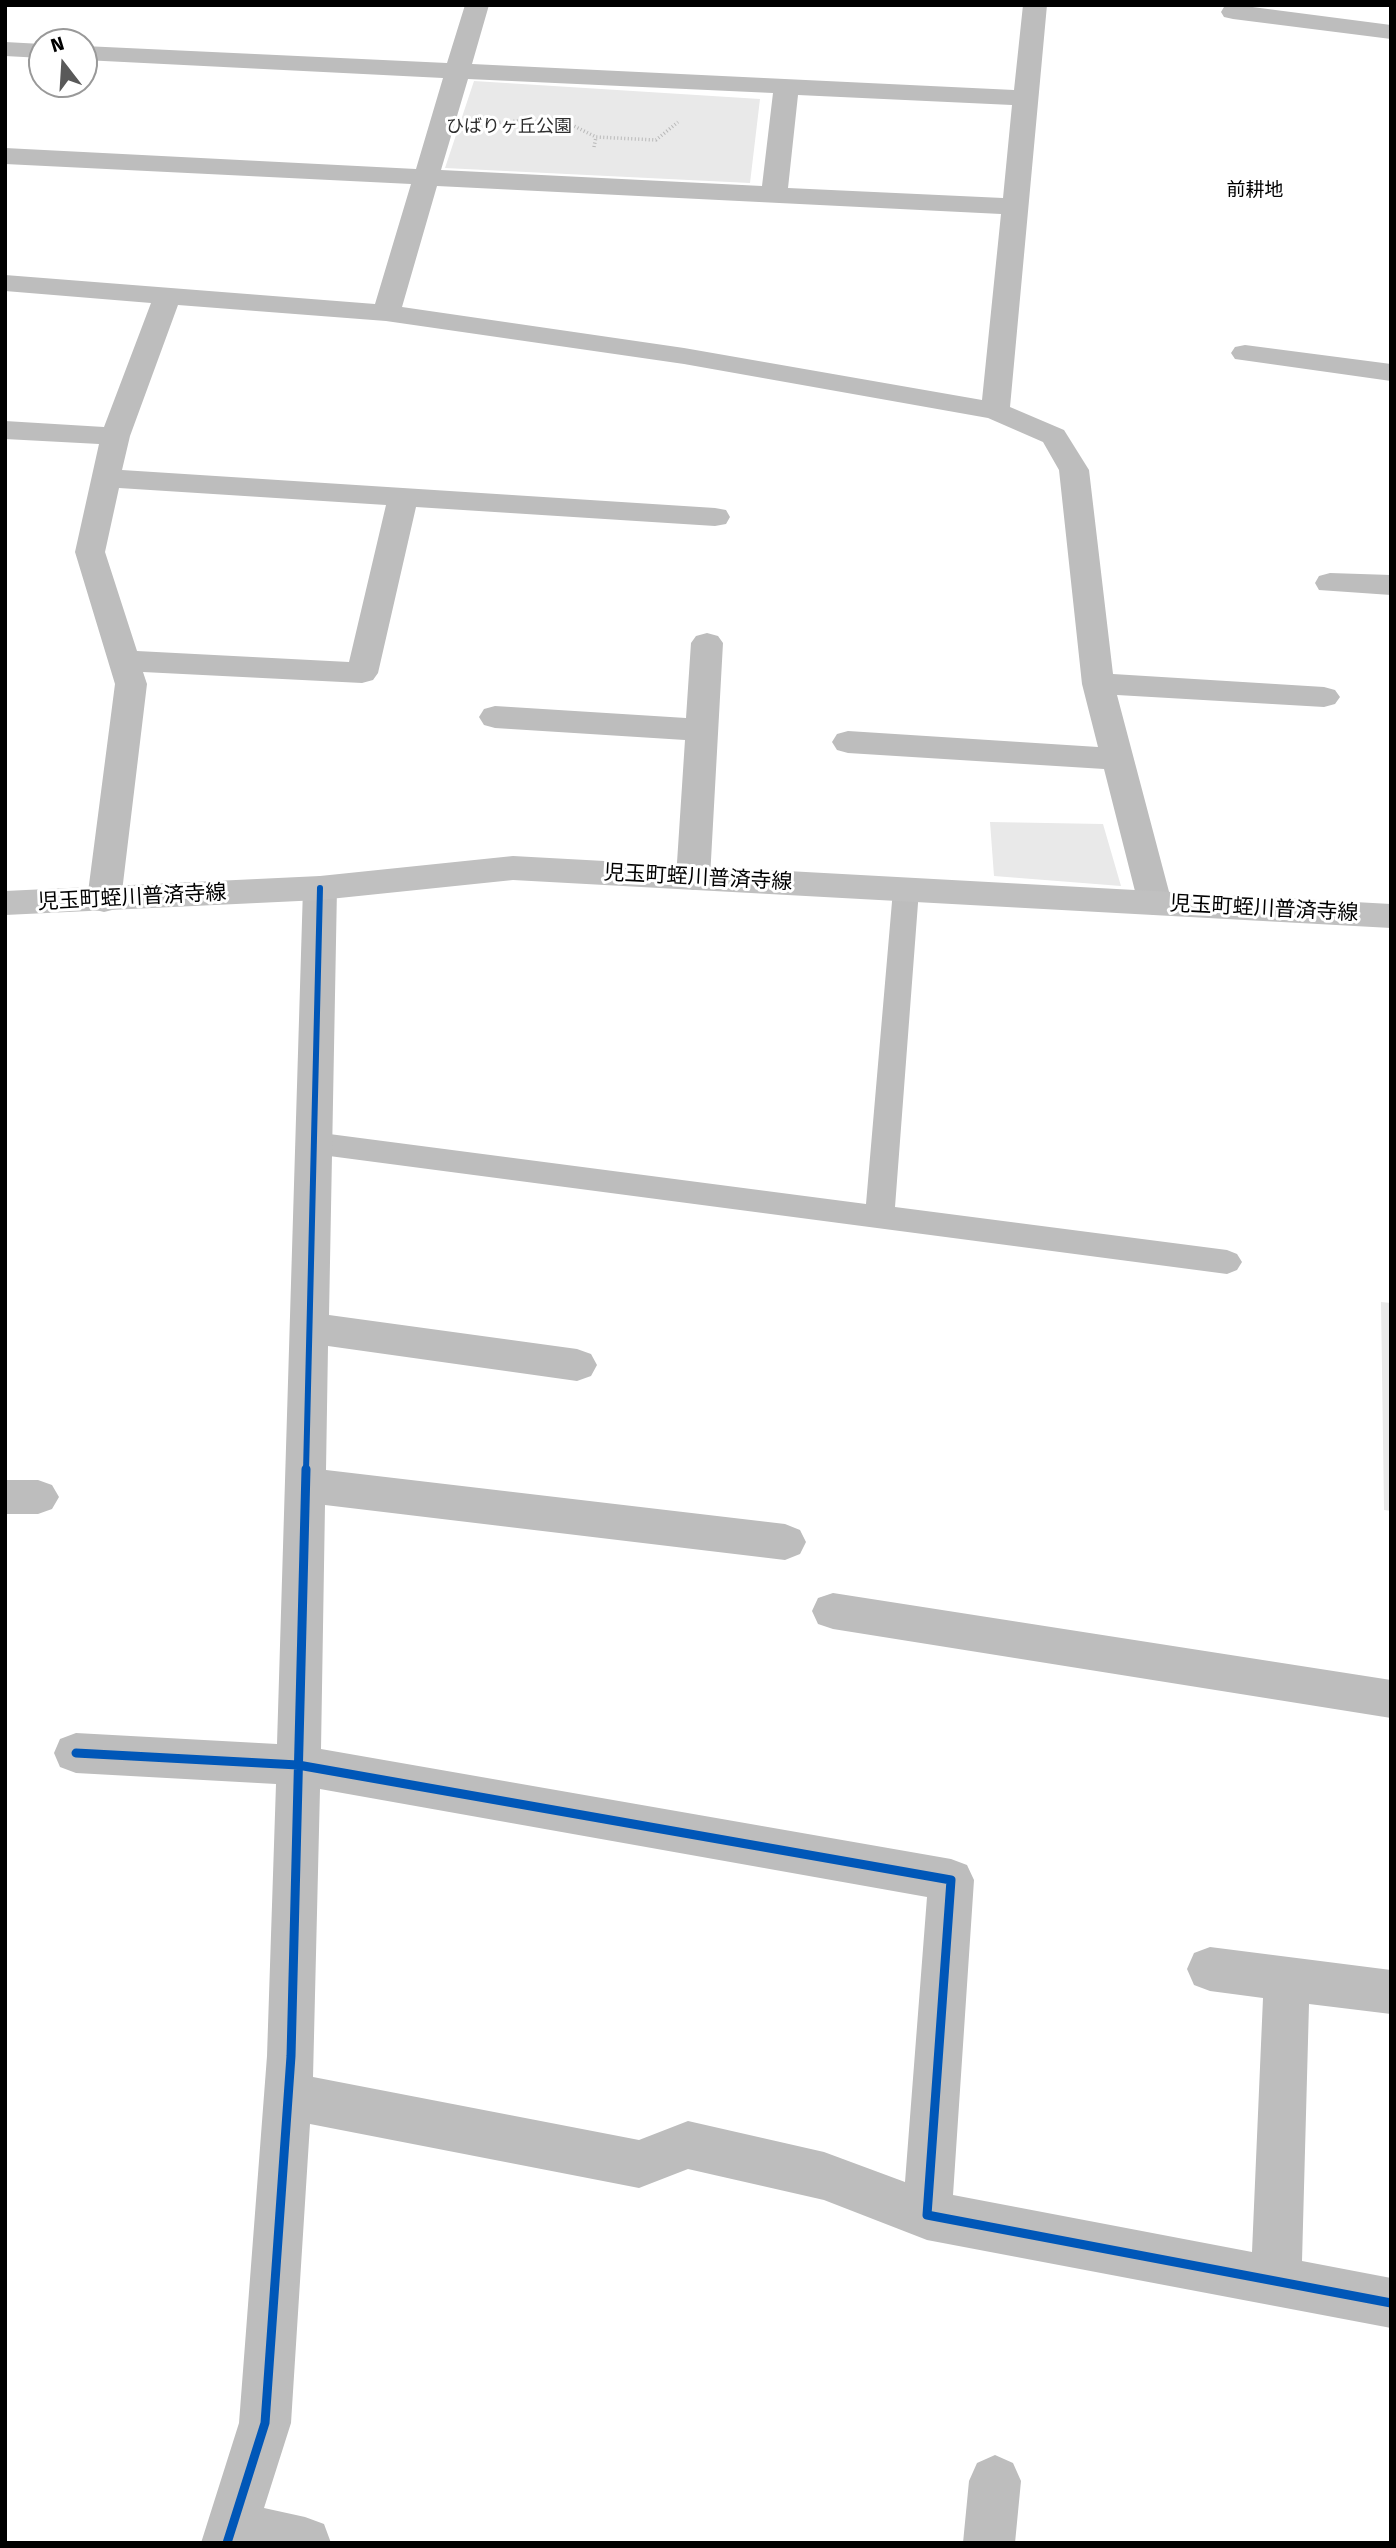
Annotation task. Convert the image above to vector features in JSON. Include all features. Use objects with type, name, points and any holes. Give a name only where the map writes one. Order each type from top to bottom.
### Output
[{"type":"main road","name":"児玉町蛭川普済寺線","points":[[5,903],[320,888],[513,868],[1391,916]]},
{"type":"street","points":[[386,313],[477,5]]},
{"type":"street","points":[[995,411],[1035,5]]},
{"type":"street","points":[[1233,12],[1391,32]]},
{"type":"street","points":[[5,49],[28,50]]},
{"type":"street","points":[[98,54],[1026,98]]},
{"type":"street","points":[[774,195],[786,87]]},
{"type":"street","points":[[5,156],[1015,207]]},
{"type":"street","points":[[5,283],[386,313],[684,356],[995,411],[1054,436],[1074,470],[1098,684],[1155,903]]},
{"type":"street","points":[[104,900],[131,684],[90,552],[115,436],[167,295]]},
{"type":"street","points":[[1245,353],[1391,373]]},
{"type":"street","points":[[5,430],[115,436]]},
{"type":"street","points":[[107,478],[715,517]]},
{"type":"street","points":[[123,661],[362,673],[403,497]]},
{"type":"street","points":[[1330,583],[1391,585]]},
{"type":"street","points":[[693,878],[707,643]]},
{"type":"street","points":[[1098,684],[1324,697]]},
{"type":"street","points":[[495,718],[702,730]]},
{"type":"street","points":[[848,743],[1118,759]]},
{"type":"street","points":[[306,2543],[229,2535],[265,2423],[289,2096],[320,888]]},
{"type":"street","points":[[309,1328],[577,1365]]},
{"type":"street","points":[[305,1485],[785,1542]]},
{"type":"street","points":[[833,1611],[1391,1699]]},
{"type":"street","points":[[76,1753],[298,1765],[951,1880],[927,2215]]},
{"type":"street","points":[[1210,1969],[1391,1992]]},
{"type":"street","points":[[1276,2281],[1287,1978]]},
{"type":"street","points":[[289,2096],[639,2164],[688,2146],[824,2176],[927,2215],[1391,2303]]},
{"type":"street","points":[[989,2543],[995,2481]]},
{"type":"lane","points":[[880,1217],[906,890]]},
{"type":"lane","points":[[314,1143],[1227,1262]]},
{"type":"path","points":[[443,121],[485,123],[558,118],[596,137],[656,140],[681,119]]},
{"type":"path","points":[[586,186],[596,137]]},
{"type":"green space","name":"ひばりヶ丘公園","points":[[474,81],[760,99],[750,183],[445,168]]},
{"type":"green space","points":[[990,822],[1103,824],[1121,886],[994,876]]},
{"type":"green space","points":[[1381,1302],[1391,1303],[1391,1511],[1384,1510]]},
{"type":"cycle path","points":[[227,2543],[265,2423],[291,2056],[320,888]]},
{"type":"cycle path","points":[[76,1753],[298,1765],[951,1880],[927,2215],[1391,2303]]},
{"type":"district","name":"前耕地","points":[[1255,191]]}]
